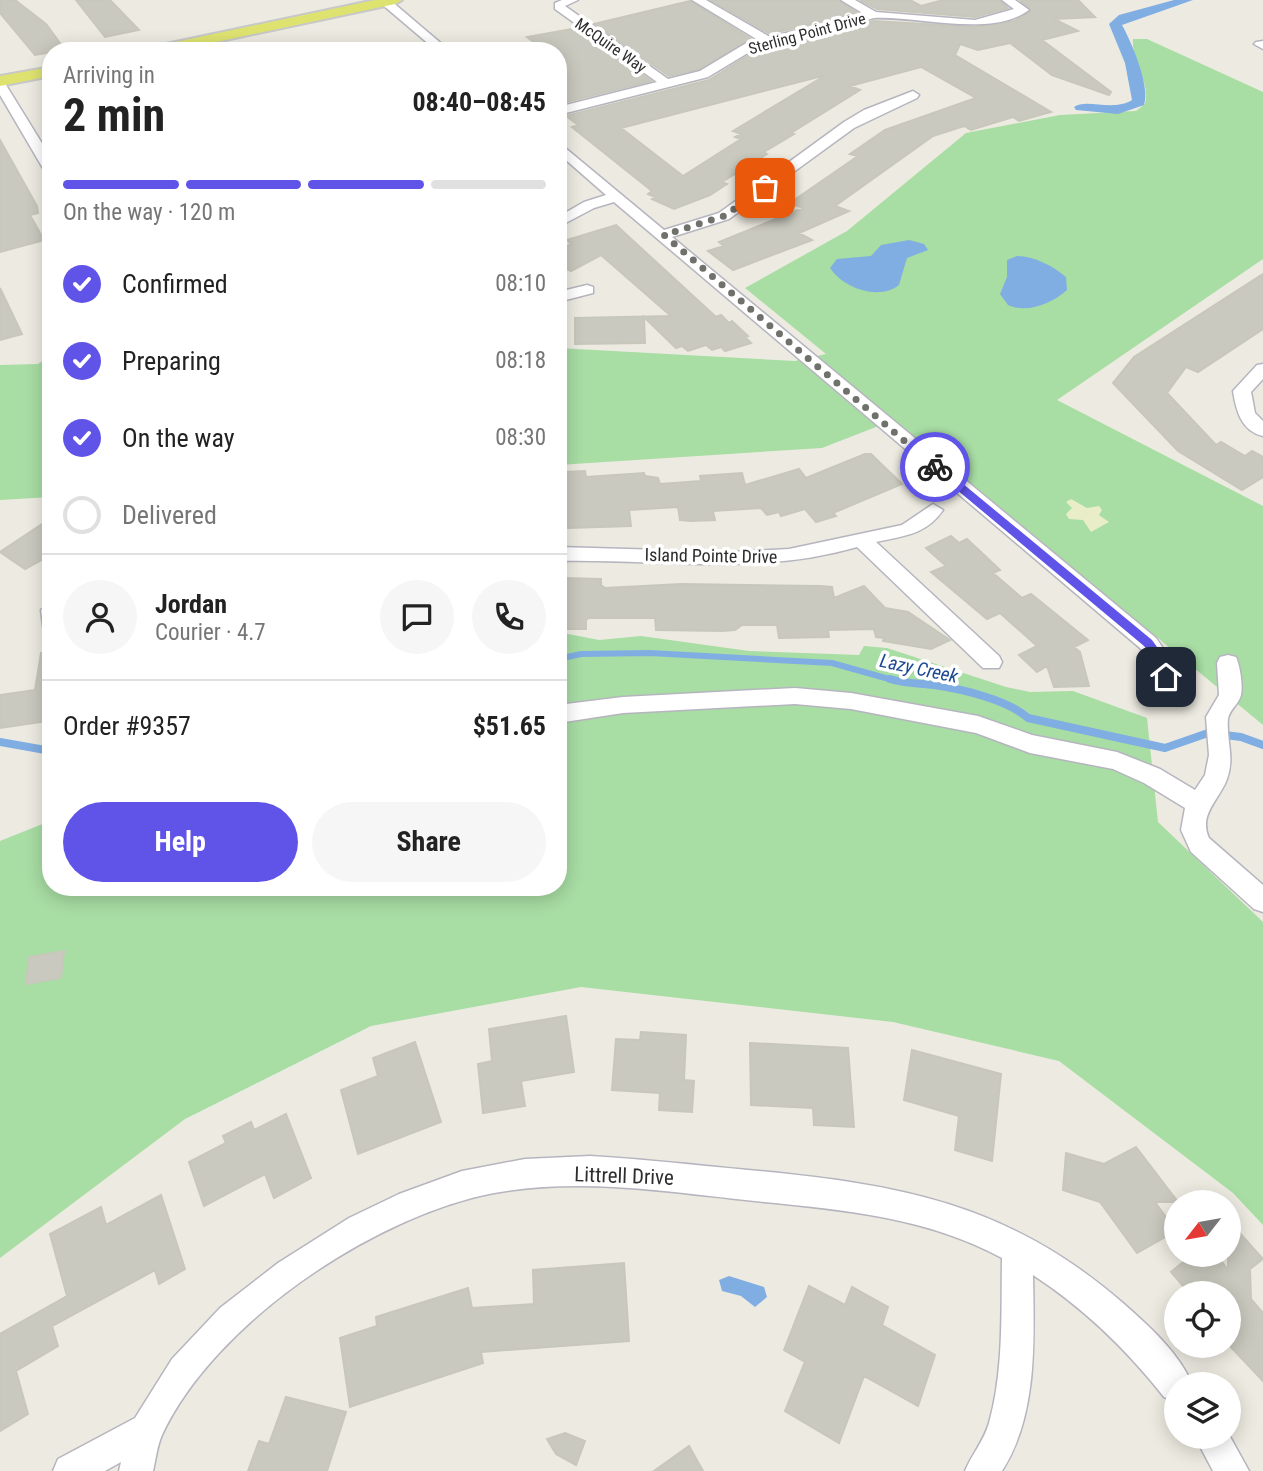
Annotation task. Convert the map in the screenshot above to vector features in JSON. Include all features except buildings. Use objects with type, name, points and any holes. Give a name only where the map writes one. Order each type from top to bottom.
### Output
[{"type":"main road","points":[[208,42],[388,1]]},
{"type":"main road","points":[[0,83],[42,73]]},
{"type":"street","name":"McQuire Way","points":[[572,0],[559,5],[563,12],[667,84]]},
{"type":"street","points":[[698,0],[766,40]]},
{"type":"street","points":[[847,0],[874,15]]},
{"type":"street","name":"Sterling Point Drive","points":[[567,109],[713,71],[743,49],[766,40],[874,15],[894,14],[975,23],[1023,10],[1008,0]]},
{"type":"street","points":[[388,1],[434,42]]},
{"type":"street","points":[[0,83],[42,155]]},
{"type":"street","points":[[664,235],[724,216],[849,125],[869,113],[913,95]]},
{"type":"street","points":[[567,154],[1148,643],[1161,661],[1166,677]]},
{"type":"street","points":[[567,218],[589,205],[618,196]]},
{"type":"street","points":[[567,295],[587,290]]},
{"type":"street","points":[[1263,369],[1242,391],[1246,415],[1263,431]]},
{"type":"street","name":"Island Pointe Drive","points":[[567,554],[765,558],[815,552],[868,538],[895,535],[923,522],[933,510],[968,494]]},
{"type":"street","points":[[868,538],[991,662]]},
{"type":"street","points":[[1228,663],[1230,695],[1217,717],[1221,734],[1216,778],[1198,804],[1193,830],[1200,845],[1263,901]]},
{"type":"street","points":[[567,714],[622,705],[795,696],[851,701],[978,726],[1030,744],[1117,761],[1152,776],[1198,804]]},
{"type":"street","name":"Littrell Drive","points":[[136,1471],[146,1430],[186,1367],[239,1312],[308,1259],[386,1214],[461,1186],[506,1176],[630,1172],[878,1201],[927,1211],[1018,1250],[1086,1291],[1167,1372]]},
{"type":"street","points":[[982,1471],[989,1462],[1009,1415],[1015,1357],[1018,1250]]},
{"type":"street","points":[[71,1471],[146,1430]]},
{"type":"street","points":[[1219,1449],[1232,1471]]},
{"type":"green space","points":[[1133,39],[1147,39],[1263,92],[1263,259],[1057,400],[1263,506],[1263,725],[894,420],[822,448],[567,464],[567,348],[795,361],[826,354],[745,288],[847,231],[966,133],[1060,115],[1136,111],[1145,104],[1146,96]]},
{"type":"green space","points":[[42,361],[42,498],[0,500],[0,365],[38,364]]},
{"type":"green space","points":[[567,634],[599,640],[641,636],[749,651],[859,655],[864,646],[887,648],[1006,687],[1030,692],[1073,691],[1147,718],[1158,822],[1263,922],[1263,1225],[1241,1202],[1241,1190],[1229,1190],[1059,1061],[893,1022],[581,987],[371,1026],[185,1119],[0,1258],[0,841],[42,824],[42,896],[567,896]]},
{"type":"sand","points":[[1071,499],[1087,508],[1099,506],[1102,510],[1099,515],[1109,522],[1091,532],[1083,520],[1069,519],[1066,514],[1072,508],[1066,502]]},
{"type":"water","points":[[909,240],[924,244],[928,250],[907,258],[899,285],[891,290],[862,290],[843,281],[830,268],[837,259],[871,256],[881,245]]},
{"type":"water","points":[[1017,256],[1043,262],[1055,269],[1066,277],[1067,290],[1039,306],[1023,308],[1008,305],[1000,294],[1007,277],[1007,260]]},
{"type":"water","points":[[729,1276],[764,1287],[767,1297],[755,1307],[741,1296],[722,1291],[719,1280]]},
{"type":"waterway","points":[[1081,107],[1103,111],[1118,110],[1139,102],[1131,63],[1115,24],[1123,18],[1187,0]]},
{"type":"waterway","name":"Lazy Creek","points":[[567,657],[581,654],[650,653],[832,663],[896,681]]},
{"type":"waterway","name":"Lazy Creek","points":[[890,679],[971,692],[1009,706],[1028,718],[1165,748],[1208,733],[1241,737],[1263,745]]},
{"type":"waterway","name":"Lazy Creek","points":[[0,742],[42,749]]},
{"type":"way so far","points":[[765,188],[724,216],[664,235],[698,267],[888,424],[935,467]]},
{"type":"route","points":[[935,467],[1148,643],[1161,661],[1166,677]]}]
